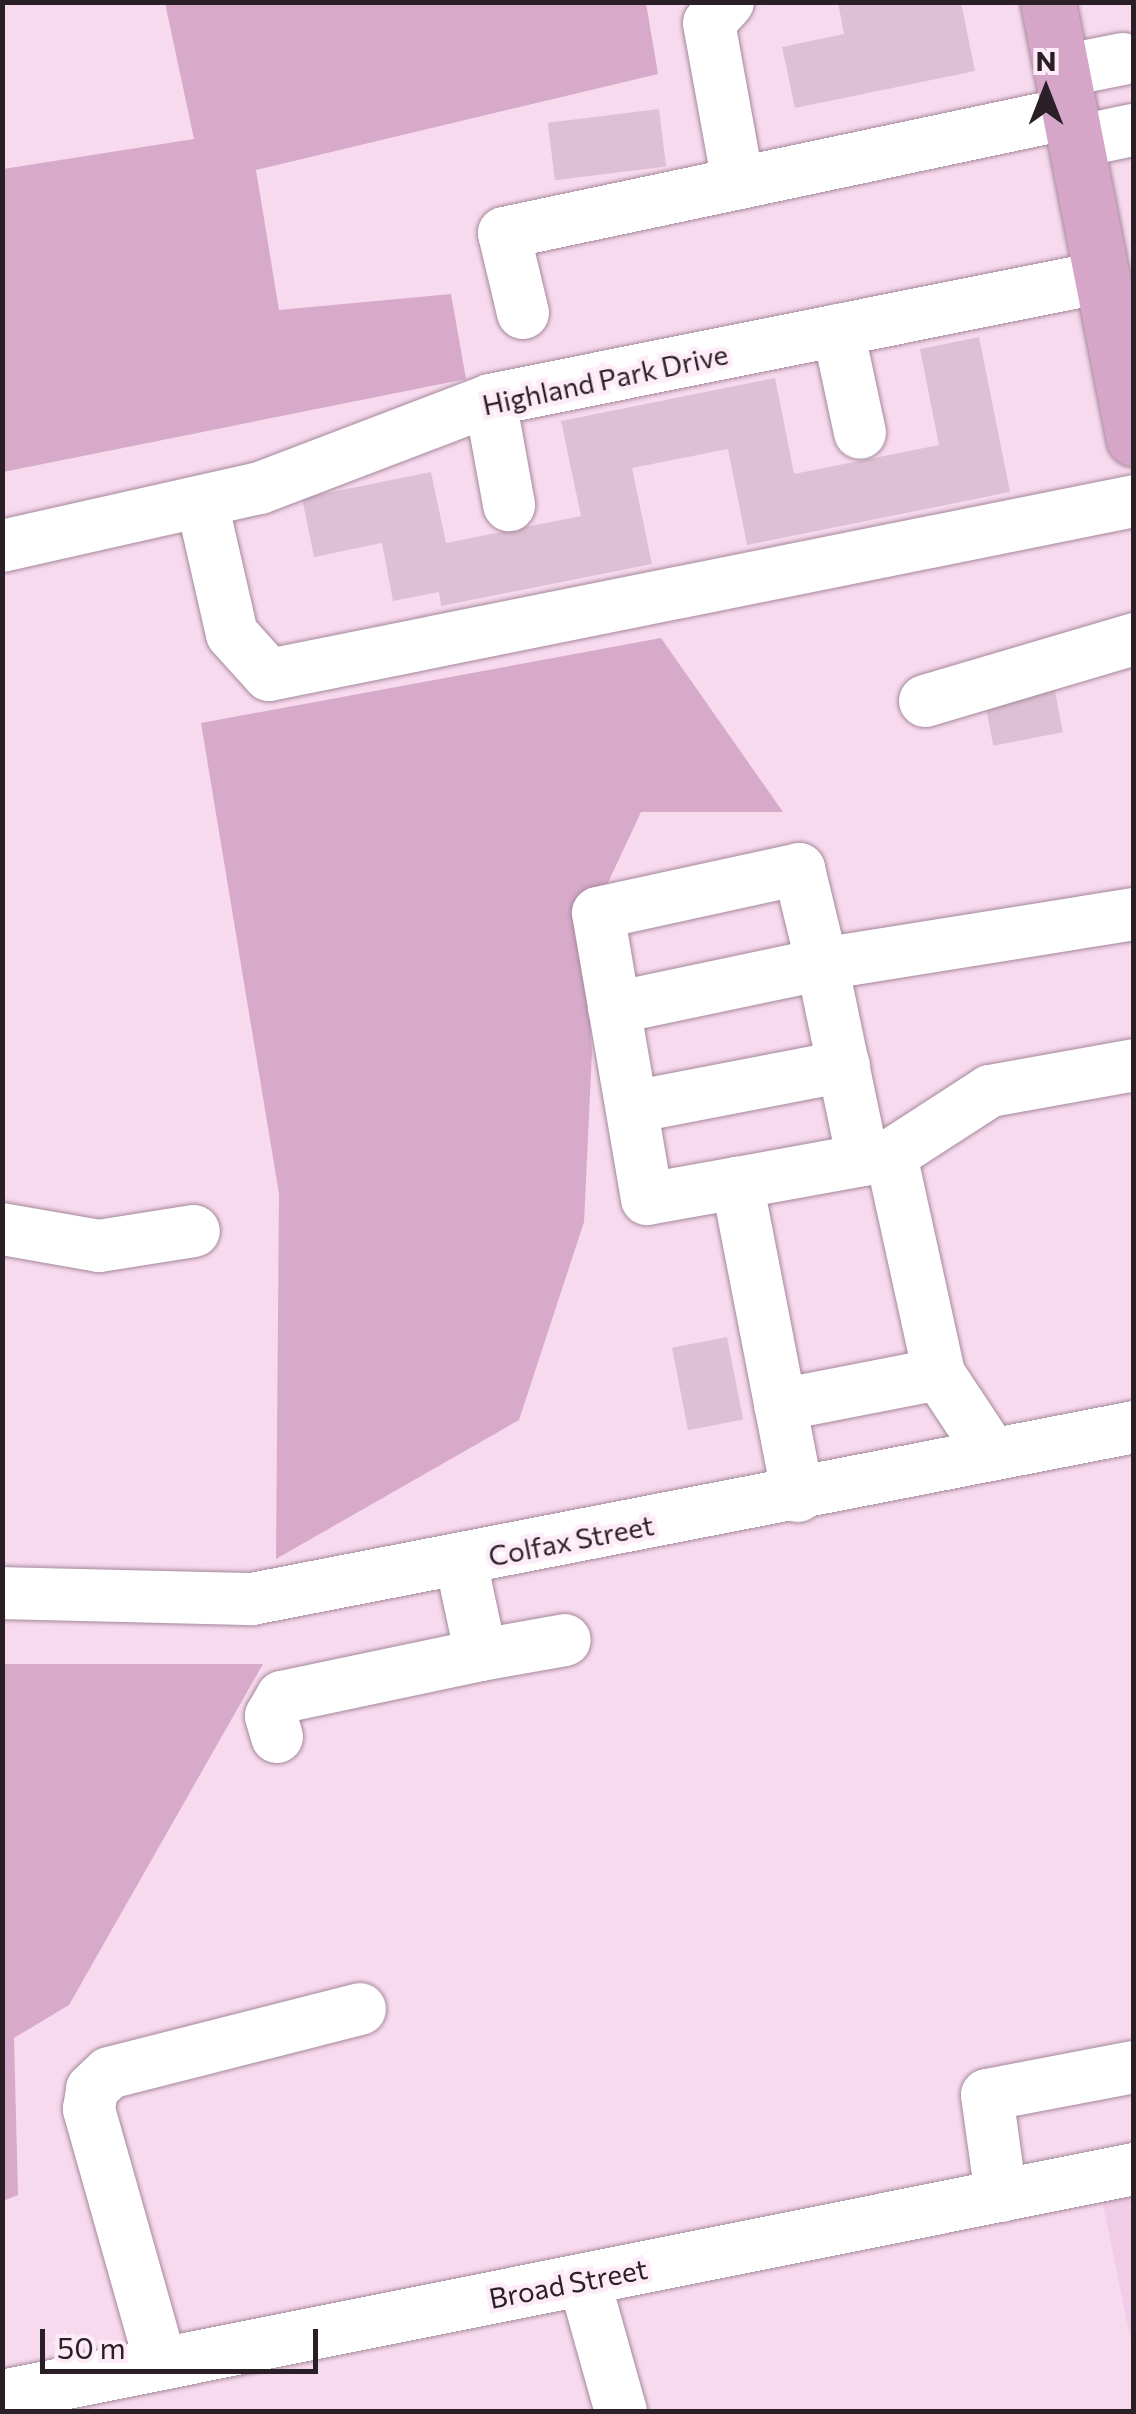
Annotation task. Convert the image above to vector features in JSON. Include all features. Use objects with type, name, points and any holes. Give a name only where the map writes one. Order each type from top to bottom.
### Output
[{"type":"main road","points":[[1048,2],[1102,277],[1126,353],[1134,439]]},
{"type":"street","points":[[728,2],[709,23],[738,183]]},
{"type":"street","points":[[523,313],[504,233],[1069,108],[1123,59]]},
{"type":"street","points":[[1069,108],[1132,130]]},
{"type":"street","name":"Highland Park Drive","points":[[2,546],[119,525],[202,504],[490,400],[1102,277]]},
{"type":"street","points":[[838,330],[860,432]]},
{"type":"street","points":[[490,400],[509,505]]},
{"type":"street","points":[[202,504],[232,634],[246,660],[269,675],[1134,501]]},
{"type":"street","points":[[2,572],[119,525]]},
{"type":"street","points":[[925,700],[1134,639]]},
{"type":"street","points":[[992,1454],[939,1374],[877,1157],[844,1066],[800,869],[598,913],[647,1198],[877,1157],[990,1091],[1134,1065]]},
{"type":"street","points":[[614,1008],[822,964],[1134,914]]},
{"type":"street","points":[[632,1108],[844,1066]]},
{"type":"street","points":[[737,1182],[798,1496]]},
{"type":"street","points":[[2,1229],[100,1246],[194,1231]]},
{"type":"street","points":[[780,1405],[939,1374]]},
{"type":"street","name":"Colfax Street","points":[[2,1594],[252,1599],[461,1562],[1134,1427]]},
{"type":"street","points":[[461,1562],[481,1655]]},
{"type":"street","points":[[277,1737],[270,1716],[282,1697],[565,1640]]},
{"type":"street","points":[[161,2364],[90,2109],[92,2089],[109,2073],[360,2009]]},
{"type":"street","points":[[1001,2196],[987,2095],[1134,2067]]},
{"type":"street","name":"Broad Street","points":[[2,2396],[1134,2169]]},
{"type":"street","points":[[584,2280],[621,2412]]},
{"type":"shaded area","points":[[165,3],[646,3],[658,74],[256,170],[279,310],[451,294],[466,379],[3,472],[3,169],[194,139]]},
{"type":"shaded area","points":[[661,638],[783,812],[641,812],[584,934],[592,1052],[584,1222],[519,1420],[276,1559],[279,1194],[201,723]]},
{"type":"shaded area","points":[[3,1664],[263,1664],[69,2005],[14,2038],[18,2195],[3,2201]]},
{"type":"shaded area","points":[[1133,2188],[1133,2351],[1101,2195]]},
{"type":"building","points":[[838,2],[961,2],[975,71],[795,108],[782,47],[844,34]]},
{"type":"building","points":[[659,109],[666,167],[555,180],[548,123]]},
{"type":"building","points":[[979,337],[1010,492],[747,545],[728,449],[632,468],[652,564],[441,606],[439,592],[393,601],[382,543],[314,557],[302,498],[431,472],[446,543],[581,516],[561,421],[775,378],[794,474],[939,445],[920,349]]},
{"type":"building","points":[[1054,686],[1063,732],[993,746],[984,700]]},
{"type":"building","points":[[727,1337],[743,1419],[688,1430],[672,1348]]}]
